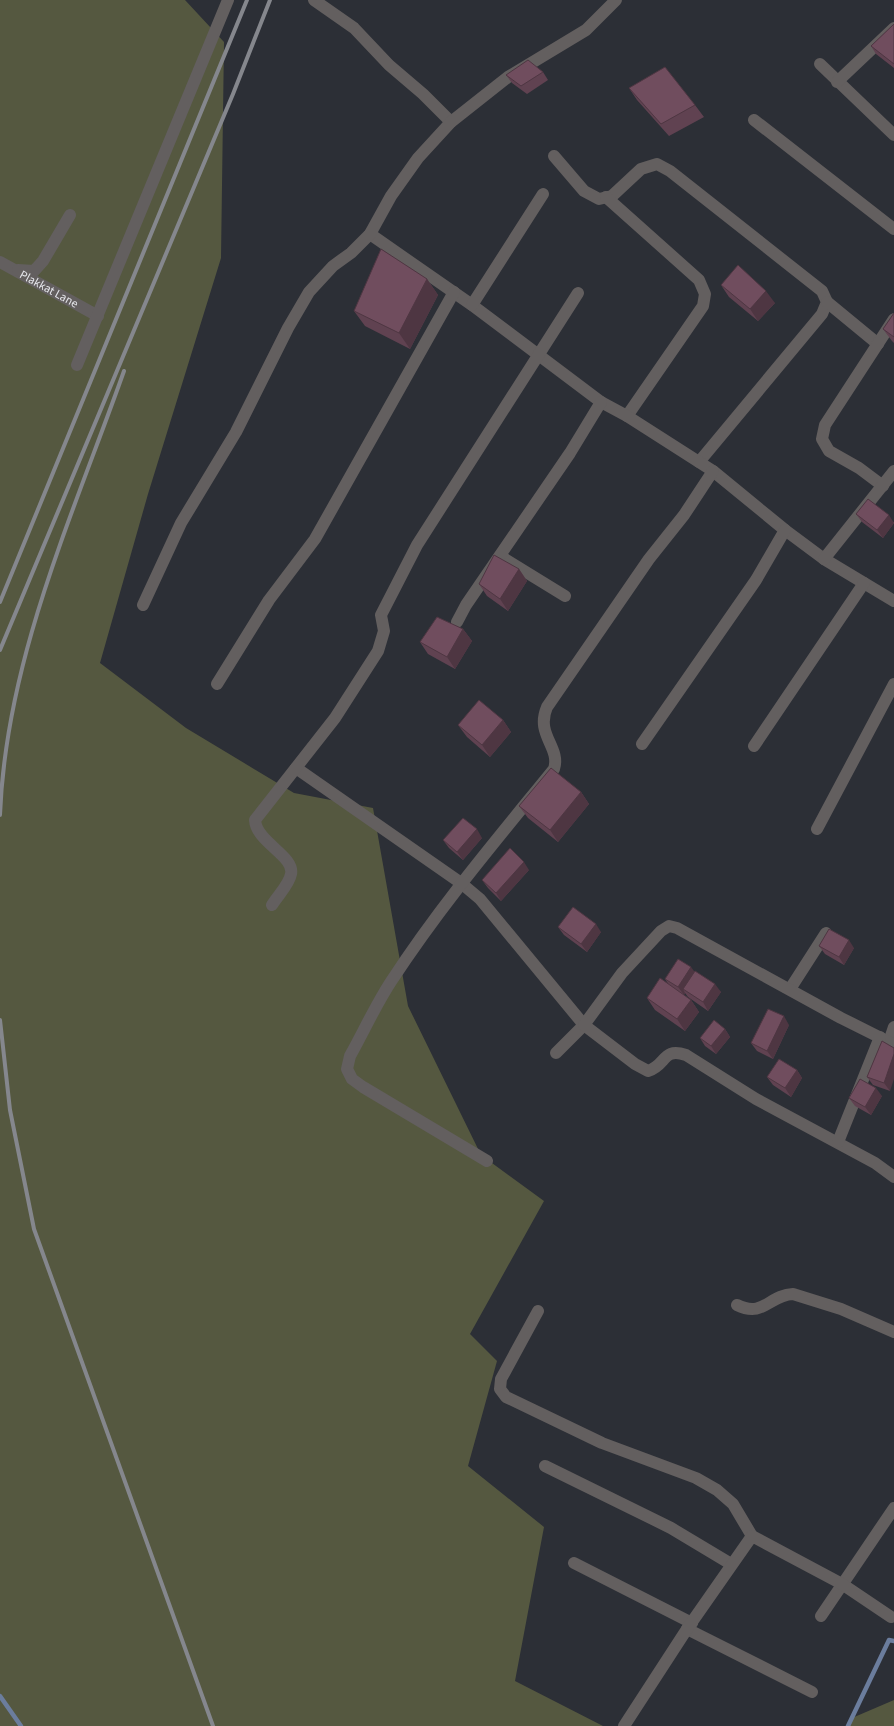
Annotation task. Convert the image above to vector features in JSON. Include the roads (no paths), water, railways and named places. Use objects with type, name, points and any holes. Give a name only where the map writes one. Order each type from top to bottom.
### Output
[{"type":"street","points":[[314,0],[354,28],[389,65],[423,94],[451,122]]},
{"type":"street","points":[[143,605],[181,524],[236,432],[288,328],[309,292],[333,266],[351,253],[370,234],[391,196],[418,158],[451,122],[508,77],[586,30],[616,0]]},
{"type":"street","points":[[77,365],[227,3]]},
{"type":"street","points":[[837,82],[894,28]]},
{"type":"street","points":[[820,64],[894,135]]},
{"type":"street","points":[[754,120],[894,229]]},
{"type":"street","points":[[554,156],[584,191],[599,199],[612,196],[642,169],[657,164],[685,183],[822,291],[827,302],[878,344]]},
{"type":"street","points":[[472,305],[543,194]]},
{"type":"street","points":[[606,197],[699,280],[705,294],[700,312],[627,416]]},
{"type":"street","points":[[15,270],[34,271],[43,261],[70,215]]},
{"type":"street","points":[[370,234],[472,305],[600,402],[627,416],[713,471],[785,530],[824,559],[894,601]]},
{"type":"street","name":"Plakkat Lane","points":[[0,262],[98,316]]},
{"type":"street","points":[[217,684],[269,600],[315,539],[454,292]]},
{"type":"street","points":[[272,904],[289,881],[292,872],[289,863],[260,835],[255,827],[255,820],[265,804],[296,768],[334,718],[378,651],[384,631],[381,615],[413,553],[578,293]]},
{"type":"street","points":[[699,462],[822,314],[827,302]]},
{"type":"street","points":[[883,486],[859,468],[829,451],[822,439],[825,425],[894,319]]},
{"type":"street","points":[[457,622],[570,453],[600,402]]},
{"type":"street","points":[[487,1161],[352,1079],[347,1069],[350,1056],[391,981],[408,957],[461,883],[554,769],[556,761],[554,752],[547,740],[543,717],[547,707],[649,559],[684,515],[713,471]]},
{"type":"street","points":[[824,559],[894,471]]},
{"type":"street","points":[[642,744],[756,580],[785,530]]},
{"type":"street","points":[[500,556],[566,596]]},
{"type":"street","points":[[754,746],[864,583]]},
{"type":"street","points":[[817,829],[894,684]]},
{"type":"street","points":[[296,768],[461,883],[480,899],[506,928],[584,1025],[635,1064],[648,1071],[656,1068],[668,1054],[676,1052],[686,1055],[756,1099],[875,1163],[894,1178]]},
{"type":"street","points":[[556,1053],[584,1025],[622,973],[661,931],[669,926],[677,928],[840,1018],[888,1041]]},
{"type":"street","points":[[790,989],[826,933]]},
{"type":"street","points":[[838,1142],[894,1027]]},
{"type":"street","points":[[737,1305],[748,1310],[755,1310],[787,1294],[793,1294],[841,1309],[894,1332]]},
{"type":"street","points":[[538,1311],[501,1379],[500,1389],[506,1397],[602,1443],[696,1478],[717,1490],[734,1504],[752,1536],[842,1584],[891,1617]]},
{"type":"street","points":[[545,1466],[672,1528],[732,1564]]},
{"type":"street","points":[[821,1616],[894,1508]]},
{"type":"street","points":[[884,1523],[894,1531]]},
{"type":"street","points":[[624,1726],[689,1626],[752,1536]]},
{"type":"street","points":[[574,1563],[812,1692]]},
{"type":"waterway","points":[[848,1726],[889,1640],[894,1641]]},
{"type":"waterway","points":[[0,1696],[21,1726]]},
{"type":"railway","points":[[0,602],[247,0]]},
{"type":"railway","points":[[0,650],[233,94],[270,0]]},
{"type":"railway","points":[[0,815],[5,757],[15,700],[28,644],[64,534],[124,371]]},
{"type":"railway","points":[[0,1020],[10,1110],[34,1229],[213,1726]]}]
